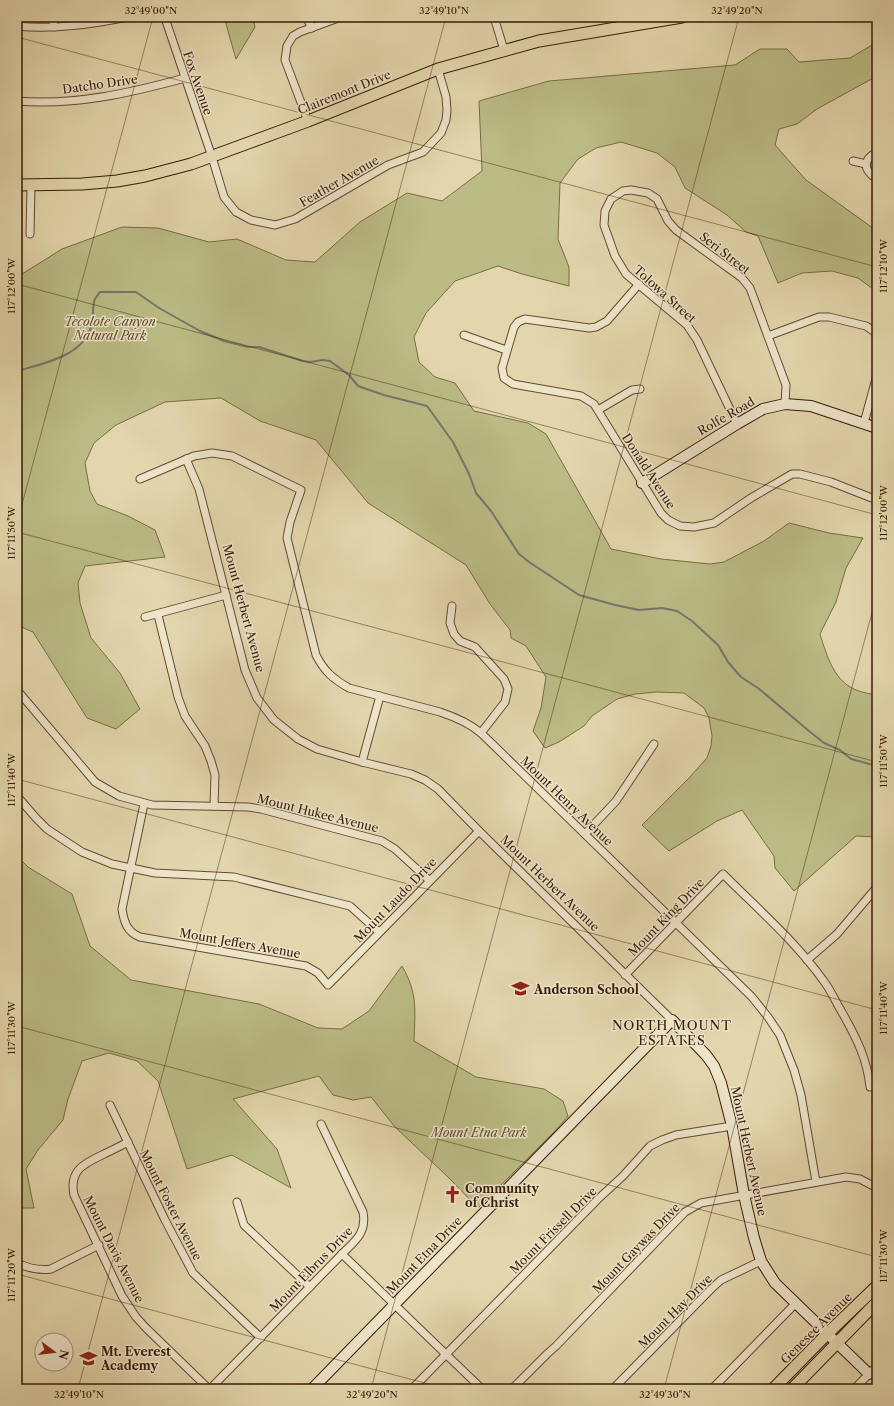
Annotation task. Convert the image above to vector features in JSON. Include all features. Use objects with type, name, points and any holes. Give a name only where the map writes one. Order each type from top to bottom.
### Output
[{"type":"main road","name":"Clairemont Drive","points":[[17,185],[31,186],[117,181],[191,164],[438,69],[539,41],[682,17]]},
{"type":"main road","name":"Genesee Avenue","points":[[773,1389],[877,1286]]},
{"type":"main road","name":"Genesee Avenue","points":[[792,1389],[877,1302]]},
{"type":"street","points":[[54,17],[54,27]]},
{"type":"street","points":[[17,26],[31,28],[54,27],[97,23],[128,17]]},
{"type":"street","name":"Fox Avenue","points":[[163,17],[166,21],[212,157]]},
{"type":"street","points":[[306,17],[312,28]]},
{"type":"street","points":[[308,120],[285,60],[287,46],[294,36],[300,32],[341,17]]},
{"type":"street","points":[[494,17],[504,50]]},
{"type":"street","name":"Feather Avenue","points":[[212,157],[224,198],[236,212],[251,220],[275,225],[295,218],[388,165],[397,163],[423,152],[441,133],[446,120],[446,97],[438,69]]},
{"type":"street","name":"Datcho Drive","points":[[17,101],[68,101],[93,98],[141,90],[185,78]]},
{"type":"street","points":[[877,152],[869,156],[866,164],[868,172],[877,179]]},
{"type":"street","points":[[853,161],[866,164]]},
{"type":"street","points":[[30,234],[31,186]]},
{"type":"street","name":"Seri Street","points":[[611,199],[623,191],[631,190],[648,193],[657,199],[668,221],[676,230],[742,278],[750,288],[786,385],[785,404]]},
{"type":"street","name":"Tolowa Street","points":[[611,199],[605,211],[604,224],[615,256],[626,274],[687,325],[697,340],[737,424]]},
{"type":"street","points":[[464,335],[506,350],[514,327],[518,322],[524,319],[589,328],[596,327],[607,321],[639,284]]},
{"type":"street","points":[[768,336],[819,318],[829,317],[866,326],[875,332],[877,337]]},
{"type":"street","name":"Donald Avenue","points":[[506,350],[502,368],[504,378],[513,384],[581,396],[594,404],[661,513],[668,520],[680,526],[694,527],[714,523],[751,498],[792,474],[800,474],[832,482],[877,500]]},
{"type":"street","points":[[864,423],[877,375]]},
{"type":"street","points":[[598,410],[632,390],[640,389]]},
{"type":"street","name":"Rolfe Road","points":[[642,483],[763,409],[785,404],[811,406],[877,428]]},
{"type":"street","name":"Mount Henry Avenue","points":[[186,459],[212,453],[232,456],[301,490],[290,522],[287,538],[316,655],[326,672],[335,680],[349,688],[455,717],[481,733],[752,997],[780,1035],[794,1070],[799,1089],[816,1182]]},
{"type":"street","points":[[140,479],[186,459]]},
{"type":"street","name":"Mount Herbert Avenue","points":[[186,459],[199,489],[245,670],[257,698],[274,720],[298,739],[317,749],[411,774],[425,780],[438,789],[706,1055],[714,1066],[722,1083],[732,1126],[744,1195],[761,1261],[775,1283],[869,1374]]},
{"type":"street","points":[[145,617],[226,595]]},
{"type":"street","points":[[452,606],[450,623],[454,634],[460,641],[475,647],[504,679],[508,689],[505,702],[481,733]]},
{"type":"street","points":[[158,614],[178,697],[185,716],[205,746],[211,761],[215,775],[214,806]]},
{"type":"street","name":"Mount Hukee Avenue","points":[[17,690],[95,782],[119,796],[152,805],[248,807],[261,809],[382,841],[395,849],[430,881]]},
{"type":"street","points":[[362,762],[380,696]]},
{"type":"street","points":[[585,834],[616,801],[654,744]]},
{"type":"street","points":[[17,796],[47,829],[82,852],[112,864],[130,869],[155,873],[234,877],[350,906],[379,932]]},
{"type":"street","points":[[130,869],[144,804]]},
{"type":"street","name":"Mount Laudo Drive","points":[[328,985],[479,831]]},
{"type":"street","name":"Mount Jeffers Avenue","points":[[130,869],[122,909],[124,923],[132,934],[140,937],[306,966],[318,973],[328,985]]},
{"type":"street","name":"Mount King Drive","points":[[625,975],[723,874],[792,942],[807,960]]},
{"type":"street","points":[[874,1087],[868,1073],[862,1050],[856,1038],[824,981],[807,960],[837,934],[877,887]]},
{"type":"street","name":"Mount Etna Drive","points":[[312,1389],[672,1020]]},
{"type":"street","name":"Mount Foster Avenue","points":[[110,1105],[165,1220],[193,1273],[260,1338]]},
{"type":"street","name":"Mount Elbrus Drive","points":[[210,1389],[358,1238],[363,1230],[363,1212],[321,1124]]},
{"type":"street","name":"Mount Frissell Drive","points":[[412,1389],[650,1146],[676,1135],[732,1126]]},
{"type":"street","name":"Mount Davis Avenue","points":[[128,1142],[85,1163],[78,1169],[73,1180],[72,1187],[74,1195],[122,1296],[136,1317],[210,1389]]},
{"type":"street","name":"Mount Gaywas Drive","points":[[512,1389],[556,1346],[685,1212],[701,1203],[846,1177],[860,1179],[877,1188]]},
{"type":"street","points":[[237,1202],[244,1225],[310,1286]]},
{"type":"street","points":[[17,1263],[28,1268],[46,1270],[51,1269],[99,1246]]},
{"type":"street","points":[[342,1254],[482,1389]]},
{"type":"street","name":"Mount Hay Drive","points":[[613,1389],[711,1288],[721,1280],[761,1261]]},
{"type":"street","points":[[712,1389],[796,1303]]},
{"type":"street","points":[[854,1389],[877,1366]]},
{"type":"green space","points":[[224,17],[253,17],[255,27],[236,59]]},
{"type":"green space","name":"Tecolote Canyon Natural Park","points":[[877,42],[877,76],[817,109],[797,124],[779,129],[775,145],[806,180],[877,231],[877,292],[858,278],[832,271],[802,273],[778,283],[758,236],[746,232],[727,215],[685,188],[675,167],[657,153],[621,142],[596,148],[578,159],[560,183],[558,239],[569,267],[569,286],[498,266],[455,281],[426,313],[414,337],[419,362],[435,377],[455,383],[474,411],[528,423],[546,434],[611,549],[661,559],[710,564],[724,562],[764,541],[789,523],[829,533],[863,538],[846,568],[836,602],[820,634],[829,660],[843,682],[859,691],[877,695],[877,837],[856,836],[794,891],[775,868],[774,856],[742,810],[717,821],[669,851],[642,825],[707,758],[711,746],[712,736],[709,718],[704,708],[684,693],[656,692],[635,694],[617,699],[592,716],[584,726],[559,742],[545,748],[533,731],[541,708],[546,677],[526,646],[511,638],[510,630],[490,604],[466,565],[368,503],[316,440],[260,421],[221,398],[165,402],[116,425],[94,443],[85,463],[90,491],[97,504],[128,516],[155,530],[165,557],[85,566],[78,583],[80,603],[91,638],[120,673],[140,709],[116,729],[87,718],[33,632],[17,625],[17,276],[62,249],[122,227],[158,228],[209,242],[237,239],[286,260],[315,262],[360,222],[407,193],[442,201],[482,171],[479,101],[549,81],[735,65],[760,49],[787,49],[799,62],[850,58]]},
{"type":"green space","name":"Mount Etna Park","points":[[17,856],[28,867],[72,894],[90,946],[131,980],[259,1004],[318,1028],[342,1029],[369,1011],[402,966],[411,985],[413,994],[415,1011],[414,1041],[476,1077],[544,1089],[563,1101],[568,1116],[556,1130],[478,1208],[449,1178],[395,1127],[371,1097],[353,1100],[333,1095],[319,1076],[233,1099],[277,1149],[291,1188],[232,1155],[187,1169],[158,1081],[137,1061],[109,1053],[82,1061],[68,1099],[63,1120],[38,1150],[26,1169],[34,1208],[17,1208]]},
{"type":"waterway","points":[[17,371],[49,362],[71,352],[80,345],[87,337],[91,327],[94,301],[100,292],[136,292],[159,308],[200,331],[224,341],[248,347],[259,347],[303,361],[330,361],[349,375],[358,386],[384,395],[427,406],[453,442],[469,474],[476,493],[491,511],[519,554],[529,562],[579,595],[639,610],[662,608],[677,611],[692,621],[718,645],[728,662],[741,677],[758,688],[824,743],[840,750],[851,759],[877,766]]},
{"type":"place","name":"Anderson School","points":[[521,989]]},
{"type":"place","name":"Community of Christ","points":[[452,1195]]},
{"type":"place","name":"Mt. Everest Academy","points":[[88,1358]]},
{"type":"district","name":"NORTH MOUNT ESTATES","points":[[672,1032]]}]
